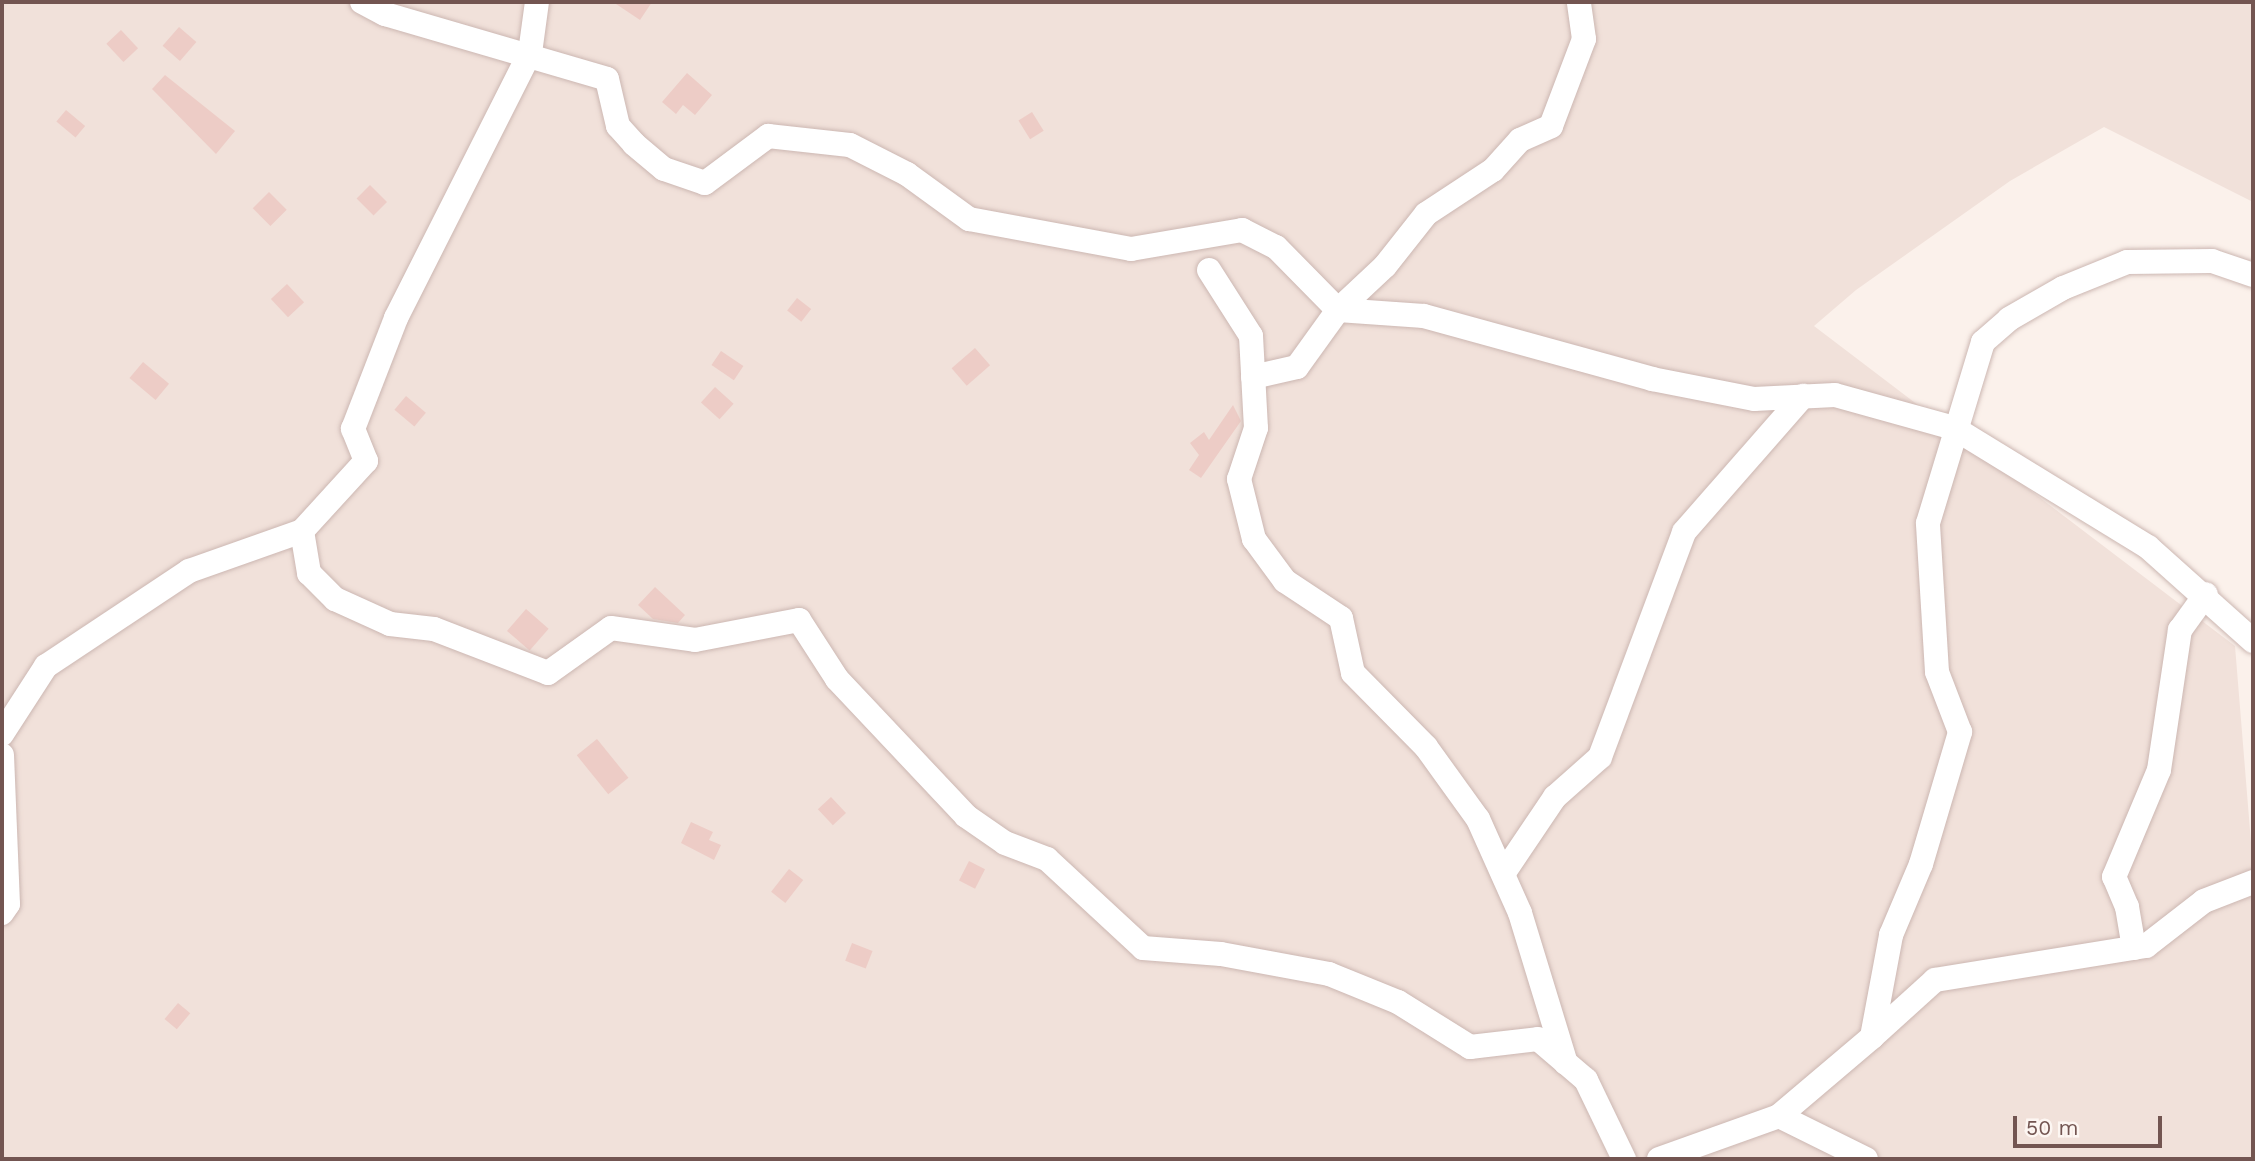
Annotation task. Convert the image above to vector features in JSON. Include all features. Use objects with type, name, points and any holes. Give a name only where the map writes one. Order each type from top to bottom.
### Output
[{"type":"street","points":[[362,2],[385,14],[530,52],[607,79],[618,127],[634,144],[664,169],[705,183],[768,136],[850,145],[907,174],[969,219],[1131,249],[1242,230],[1276,247],[1338,310],[1424,316],[1543,352],[1754,398],[1835,395],[1954,428],[2148,547],[2206,594],[2253,640]]},
{"type":"street","points":[[2,734],[46,666],[189,571],[302,531],[366,461],[353,429],[396,318],[530,52],[537,2]]},
{"type":"street","points":[[1253,377],[1297,367],[1338,310],[1385,266],[1426,214],[1493,170],[1520,140],[1551,125],[1584,39],[1579,2]]},
{"type":"street","points":[[1872,1037],[1891,934],[1921,863],[1960,732],[1937,672],[1928,523],[1954,428],[1983,342],[2009,319],[2063,288],[2127,262],[2212,261],[2253,275]]},
{"type":"street","points":[[1209,270],[1251,336],[1256,428],[1239,479],[1254,539],[1285,581],[1341,618],[1353,673],[1426,747],[1478,819],[1520,913],[1566,1063]]},
{"type":"street","points":[[1503,874],[1555,797],[1600,757],[1684,532],[1803,396]]},
{"type":"street","points":[[302,531],[309,573],[335,599],[390,624],[434,629],[548,673],[611,628],[695,640],[799,620],[837,679],[966,816],[1005,843],[1047,859],[1143,948],[1221,954],[1329,974],[1398,1002],[1470,1047],[1538,1039],[1586,1080],[1624,1159]]},
{"type":"street","points":[[2134,948],[2127,906],[2114,877],[2159,770],[2180,631],[2206,594]]},
{"type":"street","points":[[2,755],[8,904],[2,913]]},
{"type":"street","points":[[1659,1159],[1720,1149],[1779,1116],[1935,980],[2146,946],[2204,901],[2253,882]]},
{"type":"street","points":[[1779,1116],[1866,1159]]},
{"type":"shaded area","points":[[2,2],[2253,2],[2253,202],[2104,127],[2010,181],[1856,290],[1814,326],[2235,646],[2253,867],[2253,1159],[2,1159]]},
{"type":"building","points":[[613,2],[652,2],[640,20]]},
{"type":"building","points":[[179,27],[196,42],[180,61],[163,46]]},
{"type":"building","points":[[121,30],[138,48],[123,62],[106,44]]},
{"type":"building","points":[[687,73],[712,95],[695,115],[683,105],[676,114],[662,102]]},
{"type":"building","points":[[165,75],[235,131],[216,154],[152,89]]},
{"type":"building","points":[[66,110],[85,126],[76,138],[56,121]]},
{"type":"building","points":[[1032,112],[1044,131],[1030,139],[1018,120]]},
{"type":"building","points":[[370,185],[387,202],[374,215],[357,198]]},
{"type":"building","points":[[269,192],[287,210],[270,226],[253,208]]},
{"type":"building","points":[[287,284],[304,302],[288,317],[271,299]]},
{"type":"building","points":[[797,298],[811,309],[801,322],[787,311]]},
{"type":"building","points":[[975,348],[990,365],[967,386],[952,368]]},
{"type":"building","points":[[721,351],[743,366],[734,380],[711,365]]},
{"type":"building","points":[[143,362],[169,384],[156,400],[130,378]]},
{"type":"building","points":[[715,387],[734,404],[720,419],[701,403]]},
{"type":"building","points":[[406,396],[426,413],[414,427],[394,410]]},
{"type":"building","points":[[1233,405],[1241,421],[1201,478],[1189,470],[1199,455],[1190,443],[1204,432],[1209,440]]},
{"type":"building","points":[[655,587],[685,615],[678,623],[653,619],[638,605]]},
{"type":"building","points":[[526,609],[549,629],[530,651],[507,631]]},
{"type":"building","points":[[597,739],[628,778],[608,794],[577,755]]},
{"type":"building","points":[[831,797],[846,813],[833,825],[818,809]]},
{"type":"building","points":[[691,822],[713,832],[709,840],[721,845],[714,860],[681,843]]},
{"type":"building","points":[[969,861],[985,869],[975,889],[959,881]]},
{"type":"building","points":[[789,869],[803,880],[785,903],[771,892]]},
{"type":"building","points":[[852,943],[873,951],[866,969],[845,961]]},
{"type":"building","points":[[178,1003],[190,1013],[177,1029],[165,1019]]}]
